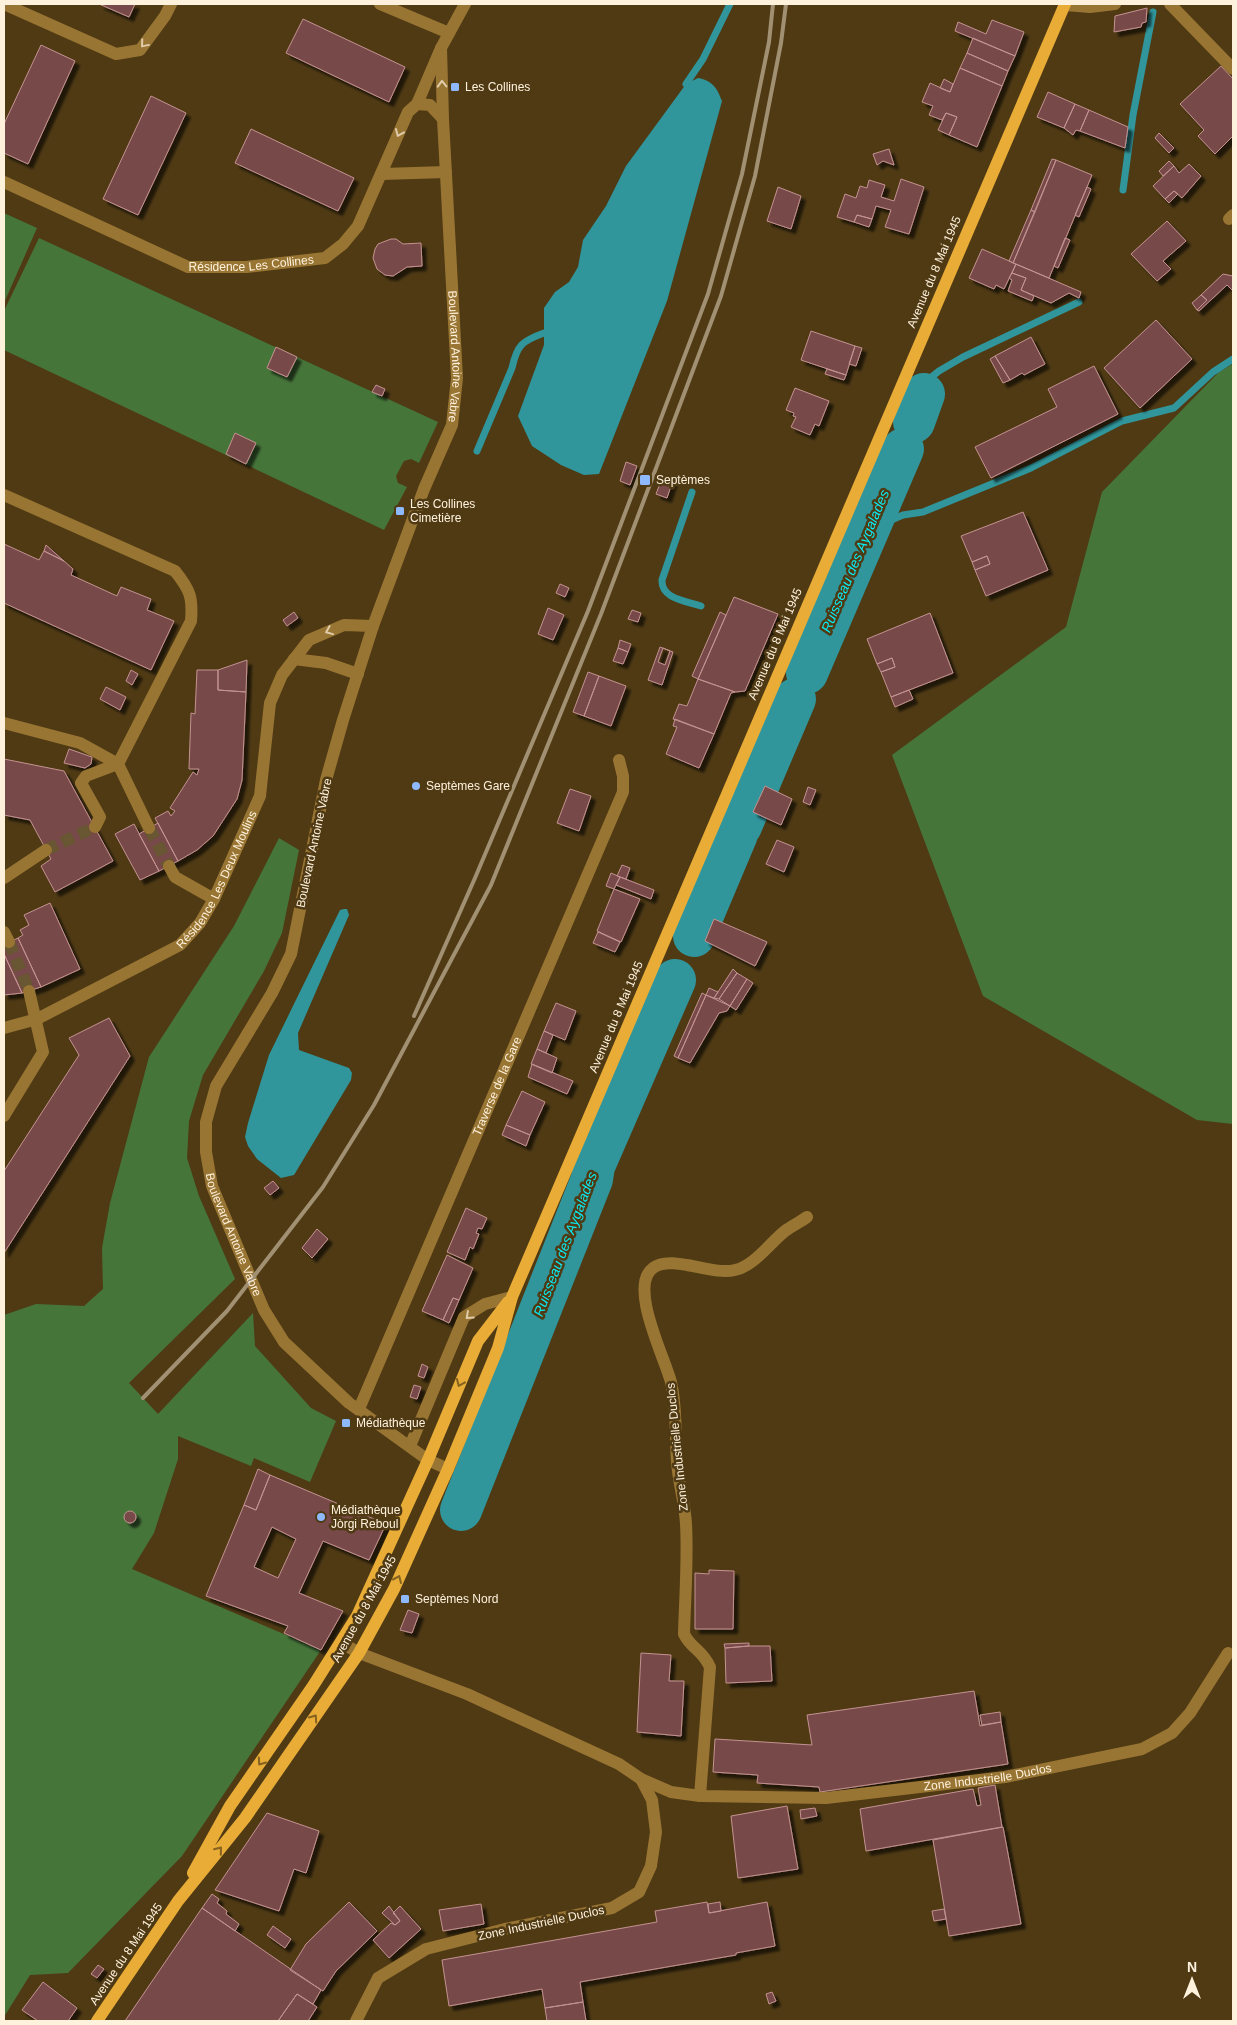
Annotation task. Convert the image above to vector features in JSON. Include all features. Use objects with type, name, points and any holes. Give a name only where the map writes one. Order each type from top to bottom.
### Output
[{"type":"main road","name":"Avenue du 8 Mai 1945","points":[[97,2021],[178,1901],[245,1818],[359,1653],[394,1588],[448,1469],[498,1348],[512,1297],[1065,4]]},
{"type":"main road","name":"Avenue du 8 Mai 1945","points":[[178,1901],[230,1806],[342,1643],[357,1616],[428,1460],[478,1341],[512,1297]]},
{"type":"street","points":[[4,4],[116,54],[140,50],[165,16],[171,4]]},
{"type":"street","points":[[380,4],[449,33]]},
{"type":"street","name":"Résidence Les Collines","points":[[4,182],[188,267],[246,267],[325,258],[343,244],[358,226],[408,112],[417,104],[441,48],[465,4]]},
{"type":"street","points":[[1065,4],[1090,7],[1115,4]]},
{"type":"street","points":[[1170,4],[1233,69]]},
{"type":"street","name":"Boulevard Antoine Vabre","points":[[441,48],[442,119],[457,378],[452,425],[424,489],[373,626],[358,674],[326,780],[291,954],[272,993],[216,1086],[206,1122],[206,1152],[212,1186],[264,1310],[284,1342],[358,1409],[428,1460],[448,1469]]},
{"type":"street","points":[[417,104],[430,105],[442,119]]},
{"type":"street","points":[[382,174],[446,172]]},
{"type":"street","points":[[4,495],[175,571],[188,587],[193,602],[191,621],[118,764],[86,776],[81,783],[100,816],[95,828]]},
{"type":"street","name":"Résidence Les Deux Moulins","points":[[4,1028],[37,1019],[180,945],[200,923],[214,899],[260,796],[270,702],[282,675],[309,640],[344,625],[373,626]]},
{"type":"street","points":[[294,659],[326,663],[358,674]]},
{"type":"street","points":[[4,723],[80,743],[118,764],[149,828]]},
{"type":"street","name":"Traverse de la Gare","points":[[358,1409],[623,792],[623,776],[619,760]]},
{"type":"street","points":[[4,878],[46,850]]},
{"type":"street","points":[[169,866],[175,877],[214,899]]},
{"type":"street","points":[[4,1116],[43,1052],[30,991]]},
{"type":"street","name":"Zone Industrielle Duclos","points":[[700,1796],[710,1667],[704,1653],[689,1644],[684,1634],[686,1524],[677,1462],[675,1401],[650,1321],[644,1284],[647,1274],[654,1267],[666,1264],[707,1270],[736,1270],[748,1264],[786,1231],[807,1217]]},
{"type":"street","points":[[410,1446],[464,1317],[485,1304],[512,1297]]},
{"type":"street","name":"Zone Industrielle Duclos","points":[[342,1643],[359,1653],[467,1694],[619,1764],[641,1779],[671,1792],[700,1796],[826,1798],[1005,1777],[1142,1749],[1172,1733],[1190,1713],[1228,1653]]},
{"type":"street","name":"Zone Industrielle Duclos","points":[[356,2021],[378,1978],[426,1949],[505,1929],[612,1908],[639,1892],[651,1866],[656,1832],[652,1800],[641,1779]]},
{"type":"green space","points":[[4,213],[37,228],[4,303]]},
{"type":"green space","points":[[39,238],[438,422],[419,463],[411,459],[404,461],[396,476],[398,483],[407,487],[384,530],[4,350],[4,311]]},
{"type":"green space","points":[[1233,364],[1233,1124],[1197,1120],[983,996],[892,755],[1066,627],[1102,492],[1219,372]]},
{"type":"green space","points":[[279,838],[299,850],[282,933],[264,971],[203,1075],[189,1121],[187,1158],[199,1196],[235,1279],[129,1383],[158,1414],[253,1313],[255,1346],[311,1408],[336,1421],[310,1482],[254,1458],[251,1466],[178,1436],[178,1459],[154,1533],[132,1569],[321,1650],[182,1856],[68,1973],[30,1975],[4,2017],[4,1315],[36,1304],[84,1306],[103,1289],[102,1248],[110,1203],[149,1057],[234,926]]},
{"type":"water","points":[[698,78],[714,86],[722,101],[667,301],[599,474],[584,475],[561,465],[532,446],[518,416],[544,345],[544,308],[555,292],[569,282],[578,267],[583,240],[606,206],[626,166],[686,84]]},
{"type":"water","points":[[347,909],[349,915],[298,1033],[299,1050],[349,1068],[352,1073],[351,1080],[294,1175],[281,1178],[257,1159],[248,1146],[245,1137],[248,1123],[269,1055],[340,910]]},
{"type":"building","points":[[99,4],[135,4],[129,17]]},
{"type":"building","points":[[1147,8],[1146,22],[1142,23],[1141,27],[1114,32],[1115,16]]},
{"type":"building","points":[[303,19],[405,67],[389,102],[286,53]]},
{"type":"building","points":[[992,20],[1024,32],[1015,56],[955,31],[958,22],[986,34]]},
{"type":"building","points":[[973,38],[1015,56],[1008,71],[967,53]]},
{"type":"building","points":[[41,45],[75,61],[28,164],[4,153],[4,124]]},
{"type":"building","points":[[967,53],[1008,71],[1002,86],[960,68]]},
{"type":"building","points":[[1221,66],[1233,79],[1233,136],[1215,154],[1198,136],[1204,130],[1180,104]]},
{"type":"building","points":[[960,68],[1002,86],[977,147],[949,135],[957,117],[946,113],[942,120],[929,115],[933,106],[922,102],[930,83],[950,92]]},
{"type":"building","points":[[944,79],[953,84],[950,92],[940,88]]},
{"type":"building","points":[[1048,92],[1075,104],[1064,128],[1037,117]]},
{"type":"building","points":[[151,96],[186,113],[138,215],[103,199]]},
{"type":"building","points":[[1075,104],[1089,110],[1080,131],[1076,130],[1073,135],[1064,128]]},
{"type":"building","points":[[1089,110],[1128,127],[1125,148],[1080,131]]},
{"type":"building","points":[[946,113],[957,117],[949,135],[938,130]]},
{"type":"building","points":[[251,129],[354,178],[338,211],[235,163]]},
{"type":"building","points":[[1159,133],[1174,148],[1169,153],[1155,138]]},
{"type":"building","points":[[889,149],[894,165],[883,161],[877,165],[873,154]]},
{"type":"building","points":[[1052,159],[1056,160],[1035,212],[1031,210]]},
{"type":"building","points":[[1056,160],[1092,175],[1049,278],[1013,263]]},
{"type":"building","points":[[1169,161],[1174,166],[1163,176],[1159,171]]},
{"type":"building","points":[[1189,164],[1201,176],[1182,198],[1174,191],[1165,199],[1153,186],[1174,166],[1179,173]]},
{"type":"building","points":[[901,179],[924,187],[909,234],[885,227],[891,210],[876,206],[872,219],[857,215],[854,222],[837,217],[845,194],[856,198],[860,186],[867,188],[869,180],[885,185],[881,197],[894,201]]},
{"type":"building","points":[[778,187],[801,196],[791,229],[767,221]]},
{"type":"building","points":[[1087,187],[1091,189],[1079,217],[1075,215]]},
{"type":"building","points":[[1174,191],[1178,194],[1169,203],[1165,199]]},
{"type":"building","points":[[1031,210],[1035,212],[1013,263],[1009,261]]},
{"type":"building","points":[[857,215],[872,219],[869,227],[854,222]]},
{"type":"building","points":[[1167,221],[1186,241],[1163,261],[1171,269],[1157,281],[1131,254]]},
{"type":"building","points":[[1065,238],[1070,240],[1058,268],[1054,266]]},
{"type":"building","points":[[396,239],[403,244],[421,243],[422,266],[407,267],[393,276],[385,275],[377,269],[373,258],[375,249],[378,244]]},
{"type":"building","points":[[982,249],[1016,264],[1004,289],[996,285],[994,289],[969,278]]},
{"type":"building","points":[[1016,264],[1081,292],[1079,298],[1069,293],[1051,303],[1021,290],[1026,278],[1012,273]]},
{"type":"building","points":[[1012,273],[1026,278],[1021,290],[1034,296],[1032,301],[1008,291],[1012,280],[1009,278]]},
{"type":"building","points":[[1223,274],[1233,276],[1233,291],[1227,285],[1199,311],[1197,310],[1207,300],[1201,295]]},
{"type":"building","points":[[1201,295],[1207,300],[1197,310],[1192,303]]},
{"type":"building","points":[[1156,320],[1192,359],[1140,408],[1104,368]]},
{"type":"building","points":[[811,331],[855,346],[846,375],[801,360]]},
{"type":"building","points":[[1031,337],[1045,364],[1010,380],[995,356]]},
{"type":"building","points":[[855,346],[862,348],[856,366],[849,364]]},
{"type":"building","points":[[276,347],[297,357],[287,377],[267,368]]},
{"type":"building","points":[[995,356],[1010,380],[1003,383],[990,359]]},
{"type":"building","points":[[1094,366],[1118,414],[991,478],[975,447],[1057,407],[1048,389]]},
{"type":"building","points":[[827,369],[846,375],[844,380],[825,374]]},
{"type":"building","points":[[376,385],[385,389],[382,396],[372,392]]},
{"type":"building","points":[[795,388],[829,401],[819,426],[815,424],[810,435],[791,427],[796,417],[793,416],[794,413],[786,410]]},
{"type":"building","points":[[235,433],[256,443],[246,464],[226,454]]},
{"type":"building","points":[[626,462],[637,466],[630,485],[620,481]]},
{"type":"building","points":[[663,476],[673,480],[667,498],[656,494]]},
{"type":"building","points":[[1023,512],[1048,570],[986,596],[975,570],[990,564],[987,556],[972,562],[961,536]]},
{"type":"building","points":[[4,544],[39,560],[44,551],[64,561],[73,569],[71,575],[117,596],[121,587],[151,599],[147,610],[174,621],[151,670],[4,603]]},
{"type":"building","points":[[46,545],[64,561],[44,551]]},
{"type":"building","points":[[987,556],[990,564],[975,570],[972,562]]},
{"type":"building","points":[[560,584],[569,588],[565,597],[556,593]]},
{"type":"building","points":[[734,597],[778,614],[745,691],[735,692],[698,679]]},
{"type":"building","points":[[548,608],[564,615],[553,640],[538,634]]},
{"type":"building","points":[[632,610],[641,613],[638,622],[628,619]]},
{"type":"building","points":[[294,612],[298,618],[287,626],[283,620]]},
{"type":"building","points":[[720,612],[726,615],[698,679],[692,676]]},
{"type":"building","points":[[930,613],[953,673],[891,697],[881,672],[895,667],[892,658],[877,664],[867,639]]},
{"type":"building","points":[[620,640],[631,644],[628,652],[618,648]]},
{"type":"building","points":[[660,647],[673,652],[662,685],[648,680]]},
{"type":"building","points":[[618,648],[628,652],[623,664],[613,661]]},
{"type":"building","points":[[663,648],[670,651],[665,665],[658,662]]},
{"type":"building","points":[[892,658],[895,667],[881,672],[877,664]]},
{"type":"building","points":[[247,660],[246,692],[218,690],[218,670]]},
{"type":"building","points":[[131,670],[138,674],[132,685],[126,681]]},
{"type":"building","points":[[197,670],[218,670],[218,690],[246,692],[242,780],[237,799],[213,836],[197,850],[178,861],[155,818],[168,811],[171,816],[175,811],[170,808],[193,772],[197,775],[199,769],[189,769],[191,713],[195,714]]},
{"type":"building","points":[[588,672],[599,676],[584,716],[573,712]]},
{"type":"building","points":[[599,676],[626,686],[611,726],[584,716]]},
{"type":"building","points":[[698,679],[735,692],[731,693],[714,734],[673,719],[679,704],[687,706]]},
{"type":"building","points":[[106,687],[126,697],[120,710],[100,699]]},
{"type":"building","points":[[909,690],[913,699],[895,707],[891,697]]},
{"type":"building","points":[[675,719],[714,734],[699,768],[666,754],[677,727],[673,726]]},
{"type":"building","points":[[69,749],[92,757],[91,764],[85,768],[64,763]]},
{"type":"building","points":[[4,759],[64,771],[113,861],[55,892],[41,866],[51,859],[30,820],[4,815]]},
{"type":"building","points":[[765,786],[792,799],[781,825],[753,812]]},
{"type":"building","points":[[808,787],[816,790],[810,805],[803,802]]},
{"type":"building","points":[[570,789],[591,796],[579,831],[557,823]]},
{"type":"building","points":[[158,823],[178,861],[159,871],[139,834]]},
{"type":"building","points":[[134,824],[159,871],[140,880],[115,834]]},
{"type":"building","points":[[777,840],[794,847],[784,872],[766,864]]},
{"type":"building","points":[[622,865],[630,868],[626,879],[617,876]]},
{"type":"building","points":[[611,873],[620,877],[614,889],[606,886]]},
{"type":"building","points":[[620,877],[654,890],[651,899],[616,885]]},
{"type":"building","points":[[614,889],[640,899],[621,942],[597,931]]},
{"type":"building","points":[[50,903],[80,969],[41,987],[18,938],[23,935],[20,930],[29,925],[24,915]]},
{"type":"building","points":[[714,919],[767,942],[755,966],[705,941]]},
{"type":"building","points":[[598,932],[620,942],[615,952],[593,943]]},
{"type":"building","points":[[18,938],[41,987],[22,993],[4,954],[4,945]]},
{"type":"building","points":[[4,954],[22,993],[4,995]]},
{"type":"building","points":[[733,969],[737,973],[719,999],[714,998]]},
{"type":"building","points":[[737,973],[747,979],[730,1006],[719,999]]},
{"type":"building","points":[[747,979],[753,983],[736,1010],[730,1006]]},
{"type":"building","points":[[709,988],[718,992],[714,998],[706,995]]},
{"type":"building","points":[[702,993],[706,995],[678,1058],[674,1056]]},
{"type":"building","points":[[706,995],[730,1006],[727,1011],[719,1013],[690,1063],[678,1058]]},
{"type":"building","points":[[556,1003],[576,1011],[565,1040],[544,1031]]},
{"type":"building","points":[[109,1018],[130,1056],[4,1253],[4,1171],[79,1055],[69,1038]]},
{"type":"building","points":[[544,1031],[553,1035],[546,1053],[537,1049]]},
{"type":"building","points":[[537,1049],[557,1058],[552,1073],[531,1064]]},
{"type":"building","points":[[532,1064],[573,1081],[567,1094],[528,1077]]},
{"type":"building","points":[[522,1091],[545,1102],[530,1135],[506,1125]]},
{"type":"building","points":[[506,1125],[530,1135],[526,1146],[502,1135]]},
{"type":"building","points":[[273,1181],[279,1188],[270,1195],[264,1188]]},
{"type":"building","points":[[466,1208],[487,1218],[482,1229],[478,1228],[476,1233],[479,1234],[473,1249],[470,1247],[465,1260],[447,1252]]},
{"type":"building","points":[[317,1229],[328,1239],[312,1258],[302,1248]]},
{"type":"building","points":[[447,1255],[473,1268],[459,1300],[453,1298],[443,1320],[422,1311]]},
{"type":"building","points":[[453,1298],[459,1300],[449,1323],[443,1320]]},
{"type":"building","points":[[422,1364],[428,1367],[424,1378],[418,1376]]},
{"type":"building","points":[[414,1385],[421,1387],[417,1399],[410,1397]]},
{"type":"building","points":[[258,1469],[270,1475],[256,1510],[244,1505]]},
{"type":"building","points":[[270,1475],[386,1524],[369,1560],[323,1541],[299,1593],[343,1611],[321,1650],[284,1633],[288,1626],[206,1596],[244,1505],[256,1510]],"holes":[[[272,1527],[296,1539],[278,1578],[254,1567]]]},
{"type":"building","points":[[128,1511],[132,1511],[136,1517],[132,1523],[128,1523],[124,1519],[124,1515]]},
{"type":"building","points":[[709,1570],[734,1571],[733,1629],[695,1629],[695,1573],[709,1574]]},
{"type":"building","points":[[408,1610],[419,1614],[412,1633],[400,1630]]},
{"type":"building","points":[[749,1643],[749,1646],[725,1648],[724,1644]]},
{"type":"building","points":[[770,1646],[772,1681],[726,1683],[725,1648]]},
{"type":"building","points":[[641,1653],[671,1655],[669,1681],[684,1681],[681,1736],[637,1732]]},
{"type":"building","points":[[974,1691],[980,1726],[1001,1722],[1008,1764],[820,1792],[819,1787],[757,1783],[758,1775],[713,1772],[715,1739],[812,1745],[807,1715]]},
{"type":"building","points":[[1000,1712],[1001,1722],[982,1725],[980,1715]]},
{"type":"building","points":[[995,1785],[1002,1827],[866,1851],[860,1809],[973,1789],[977,1806],[981,1805],[978,1788]]},
{"type":"building","points":[[787,1806],[798,1869],[738,1878],[731,1816]]},
{"type":"building","points":[[815,1808],[817,1816],[801,1819],[800,1810]]},
{"type":"building","points":[[267,1813],[319,1831],[306,1873],[294,1869],[279,1911],[215,1890]]},
{"type":"building","points":[[1003,1827],[1021,1924],[949,1936],[933,1840]]},
{"type":"building","points":[[212,1894],[219,1899],[217,1903],[227,1911],[226,1914],[239,1924],[235,1931],[202,1908]]},
{"type":"building","points":[[349,1902],[377,1931],[336,1971],[323,1991],[290,1970],[306,1944]]},
{"type":"building","points":[[707,1902],[709,1913],[767,1902],[775,1946],[736,1953],[736,1955],[580,1982],[583,2002],[545,2008],[542,1989],[449,2006],[442,1960],[657,1922],[655,1911]]},
{"type":"building","points":[[720,1902],[721,1911],[709,1913],[708,1904]]},
{"type":"building","points":[[481,1904],[484,1924],[443,1931],[439,1910]]},
{"type":"building","points":[[389,1906],[400,1921],[395,1925],[382,1913]]},
{"type":"building","points":[[400,1906],[421,1929],[389,1958],[373,1940],[391,1923],[395,1925],[400,1921],[393,1913]]},
{"type":"building","points":[[202,1908],[321,1990],[313,2004],[297,1994],[278,2021],[125,2021]]},
{"type":"building","points":[[944,1909],[946,1919],[934,1921],[932,1911]]},
{"type":"building","points":[[273,1926],[291,1939],[285,1948],[267,1935]]},
{"type":"building","points":[[98,1965],[104,1969],[97,1978],[91,1974]]},
{"type":"building","points":[[43,1982],[77,2008],[68,2021],[38,2021],[22,2010]]},
{"type":"building","points":[[772,1992],[776,2001],[769,2004],[766,1994]]},
{"type":"building","points":[[297,1994],[317,2007],[308,2021],[278,2021]]},
{"type":"building","points":[[583,2002],[586,2021],[547,2021],[545,2008]]},
{"type":"waterway","points":[[686,84],[703,59],[730,4]]},
{"type":"waterway","points":[[1123,190],[1133,115],[1153,12]]},
{"type":"waterway","points":[[929,379],[963,357],[1079,302]]},
{"type":"waterway","points":[[477,451],[512,368],[516,354],[522,345],[544,333]]},
{"type":"waterway","points":[[868,530],[903,515],[923,512],[1031,468],[1122,421],[1174,408],[1213,372],[1233,359]]},
{"type":"waterway","name":"Ruisseau des Aygalades","points":[[914,422],[924,394]]},
{"type":"waterway","name":"Ruisseau des Aygalades","points":[[807,673],[903,449]]},
{"type":"waterway","points":[[692,492],[662,580],[663,586],[670,595],[682,601],[701,606]]},
{"type":"waterway","name":"Ruisseau des Aygalades","points":[[741,826],[795,699]]},
{"type":"waterway","name":"Ruisseau des Aygalades","points":[[694,936],[737,834]]},
{"type":"waterway","name":"Ruisseau des Aygalades","points":[[461,1510],[592,1179],[594,1166],[675,980]]},
{"type":"tunnel","points":[[46,850],[95,827]]},
{"type":"tunnel","points":[[149,828],[169,866]]},
{"type":"tunnel","points":[[9,942],[29,991]]},
{"type":"railway","points":[[414,1016],[475,878],[588,611],[708,294],[742,174],[769,42],[773,4]]},
{"type":"railway","points":[[143,1398],[227,1311],[323,1187],[374,1105],[491,885],[601,614],[721,296],[755,176],[781,43],[786,4]]},
{"type":"place","name":"Les Collines","points":[[455,87]]},
{"type":"place","name":"Septèmes","points":[[645,480]]},
{"type":"place","name":"Les Collines Cimetière","points":[[400,511]]},
{"type":"place","name":"Septèmes Gare","points":[[416,786]]},
{"type":"place","name":"Médiathèque","points":[[346,1423]]},
{"type":"place","name":"Médiathèque Jòrgi Reboul","points":[[321,1517]]},
{"type":"place","name":"Septèmes Nord","points":[[405,1599]]}]
